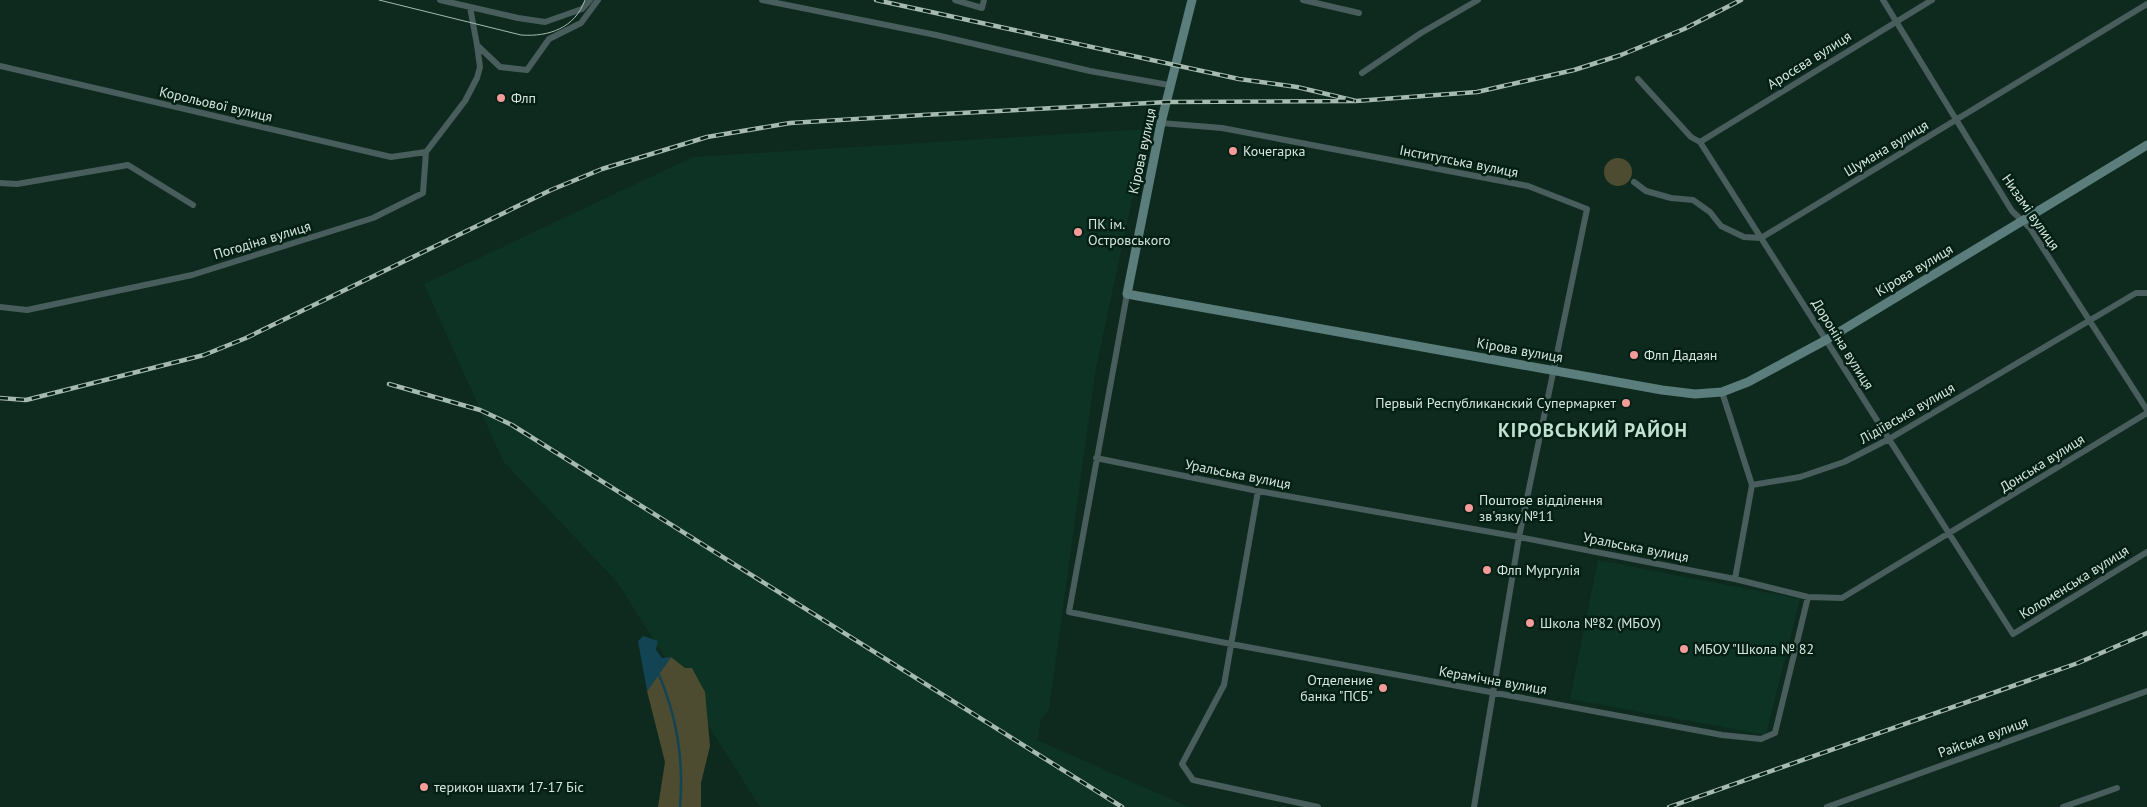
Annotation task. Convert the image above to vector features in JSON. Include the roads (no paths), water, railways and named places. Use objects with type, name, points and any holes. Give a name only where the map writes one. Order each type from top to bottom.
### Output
[{"type":"main road","name":"Кірова вулиця","points":[[1192,0],[1177,66],[1169,85],[1168,102],[1161,123],[1127,294],[1687,393],[1722,392],[1748,382],[1826,340],[2147,146]]},
{"type":"street","points":[[440,0],[518,18],[545,22],[586,6],[590,0]]},
{"type":"street","points":[[477,45],[500,67],[527,70],[549,39],[581,23],[598,0]]},
{"type":"street","points":[[762,0],[936,35],[1090,71],[1169,85]]},
{"type":"street","points":[[955,0],[982,8],[984,0]]},
{"type":"street","points":[[1304,0],[1359,13]]},
{"type":"street","points":[[1362,73],[1421,33],[1478,0]]},
{"type":"street","name":"Низамі вулиця","points":[[1883,0],[2012,211],[2024,220],[2147,411]]},
{"type":"street","name":"Аросєва вулиця","points":[[1700,142],[1932,0]]},
{"type":"street","name":"Шумана вулиця","points":[[1761,238],[2147,4]]},
{"type":"street","points":[[426,152],[465,101],[477,78],[480,67],[470,7]]},
{"type":"street","name":"Корольової вулиця","points":[[0,66],[391,157],[426,152]]},
{"type":"street","name":"Дороніна вулиця","points":[[1638,79],[1691,137],[1700,142],[2013,634]]},
{"type":"street","name":"Інститутська вулиця","points":[[1161,123],[1222,128],[1528,186],[1587,209],[1553,370]]},
{"type":"street","name":"Погодіна вулиця","points":[[0,307],[27,310],[192,274],[373,218],[423,193],[426,152]]},
{"type":"street","points":[[0,183],[17,184],[128,165],[193,205]]},
{"type":"street","points":[[1634,182],[1646,191],[1671,198],[1693,200],[1710,212],[1721,226],[1744,237],[1761,238]]},
{"type":"street","name":"Лідіївська вулиця","points":[[1752,485],[1809,474],[1844,462],[1889,439],[2136,293],[2147,293]]},
{"type":"street","points":[[1096,458],[1127,294]]},
{"type":"street","points":[[1474,807],[1519,537],[1553,370]]},
{"type":"street","points":[[1722,392],[1752,485],[1735,580]]},
{"type":"street","name":"Донська вулиця","points":[[1950,534],[2147,411]]},
{"type":"street","name":"Уральська вулиця","points":[[1096,458],[1258,491],[1519,537],[1735,580],[1808,597],[1842,598],[1950,534]]},
{"type":"street","name":"Керамічна вулиця","points":[[1096,458],[1069,612],[1231,644],[1722,735],[1761,739],[1774,733],[1808,597]]},
{"type":"street","points":[[1258,491],[1224,685],[1182,764],[1193,780],[1318,807]]},
{"type":"street","name":"Коломенська вулиця","points":[[2013,634],[2147,552]]},
{"type":"street","name":"Райська вулиця","points":[[1827,807],[2147,691]]},
{"type":"street","points":[[2063,807],[2117,788]]},
{"type":"water","points":[[643,636],[658,641],[656,650],[662,658],[671,657],[647,691],[638,641]]},
{"type":"waterway","points":[[659,675],[675,723],[678,740],[681,773],[680,807]]},
{"type":"tram line","points":[[379,0],[521,35],[541,34],[560,29],[575,18],[585,0]]},
{"type":"railway","points":[[876,0],[1239,79],[1297,87],[1356,101],[1477,92],[1574,70],[1621,55],[1684,29],[1741,0]]},
{"type":"railway","points":[[0,398],[26,400],[204,355],[246,338],[551,190],[602,169],[707,137],[790,123],[923,115],[1168,102],[1356,101]]},
{"type":"railway","points":[[389,384],[480,410],[512,425],[1122,807]]},
{"type":"railway","points":[[1669,807],[2078,663],[2147,633]]},
{"type":"place","name":"Флп","points":[[501,98]]},
{"type":"place","name":"Кочегарка","points":[[1233,151]]},
{"type":"place","name":"ПК ім. Островського","points":[[1078,232]]},
{"type":"place","name":"Флп Дадаян","points":[[1634,355]]},
{"type":"place","name":"Первый Республиканский Супермаркет","points":[[1626,403]]},
{"type":"place","name":"Поштове відділення зв'язку №11","points":[[1469,508]]},
{"type":"place","name":"Флп Мургулія","points":[[1487,570]]},
{"type":"place","name":"Школа №82 (МБОУ)","points":[[1530,623]]},
{"type":"place","name":"МБОУ \"Школа № 82","points":[[1684,649]]},
{"type":"place","name":"Отделение банка \"ПСБ\"","points":[[1383,688]]},
{"type":"place","name":"терикон шахти 17-17 Біс","points":[[424,787]]},
{"type":"district","name":"КІРОВСЬКИЙ РАЙОН","points":[[1593,430]]}]
